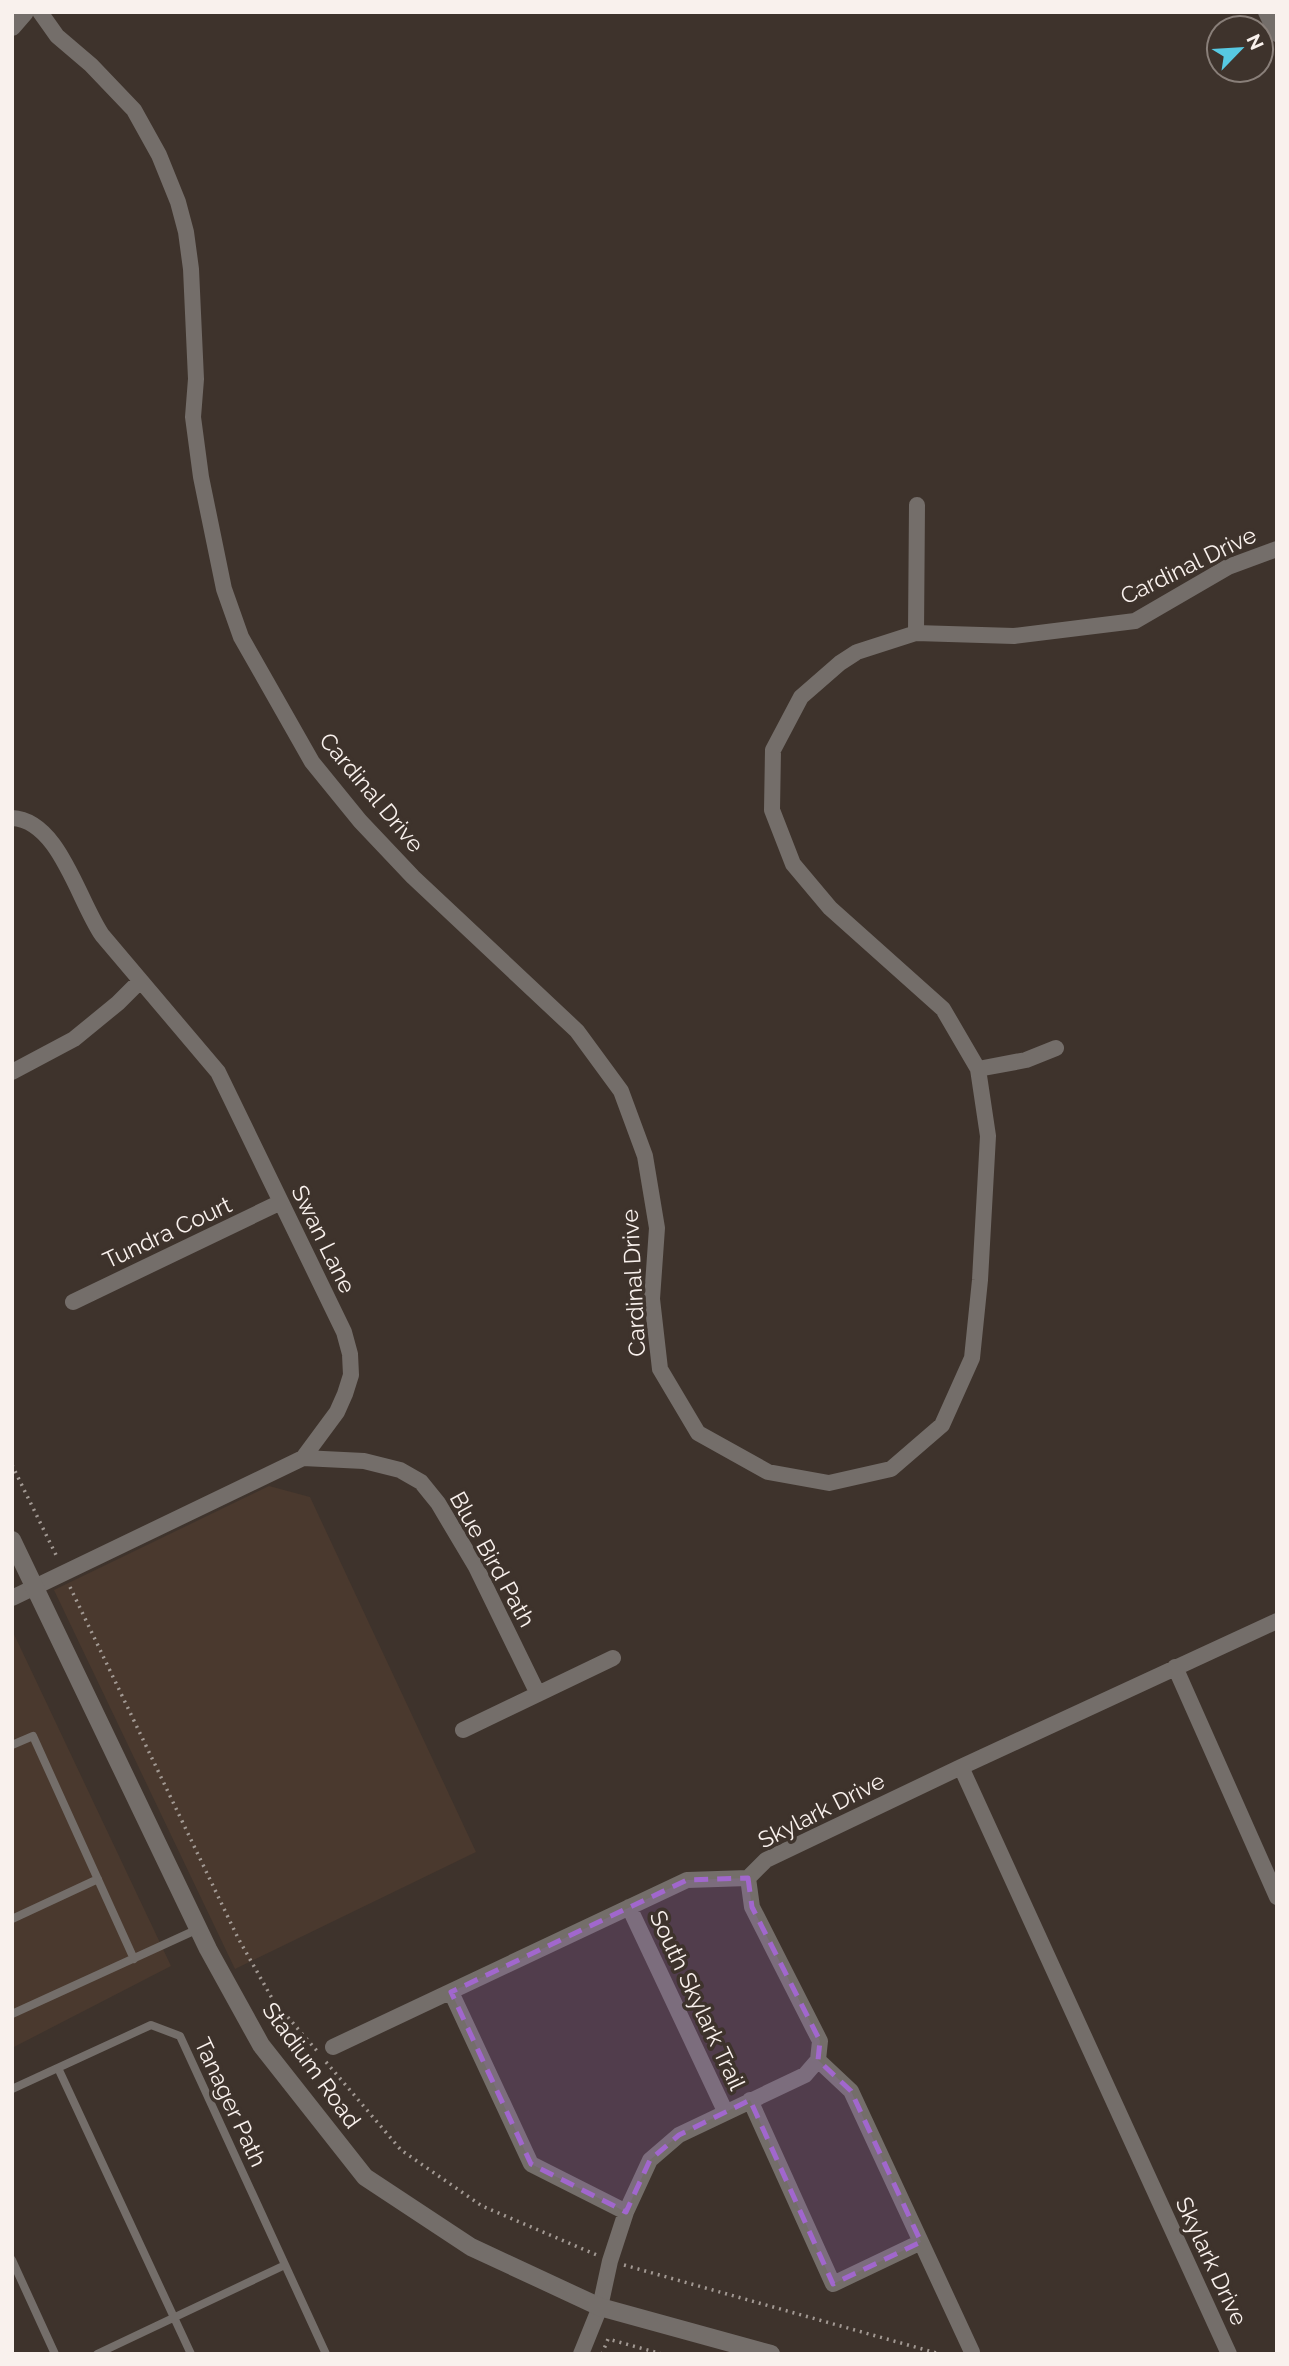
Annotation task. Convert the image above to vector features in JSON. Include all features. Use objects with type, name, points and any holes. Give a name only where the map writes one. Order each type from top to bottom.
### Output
[{"type":"street","points":[[12,27],[25,12]]},
{"type":"street","name":"Cardinal Drive","points":[[40,12],[57,36],[91,65],[134,110],[159,155],[178,202],[187,232],[191,269],[196,379],[194,417],[201,477],[224,589],[241,637],[312,762],[360,821],[413,877],[577,1031],[621,1091],[645,1156],[657,1228],[652,1298],[660,1368],[698,1433],[768,1472],[829,1483],[891,1469],[942,1425],[972,1358],[979,1293],[988,1136],[978,1069],[943,1009],[830,908],[793,864],[772,810],[773,750],[801,697],[857,652],[916,633],[1014,636],[1135,621],[1228,567],[1277,549]]},
{"type":"street","points":[[1267,12],[1277,33]]},
{"type":"street","points":[[916,633],[917,505]]},
{"type":"street","name":"Swan Lane","points":[[12,818],[30,821],[44,831],[55,845],[91,919],[218,1072],[344,1332],[350,1354],[351,1375],[341,1403],[303,1458],[12,1598]]},
{"type":"street","points":[[12,1072],[74,1040],[140,981]]},
{"type":"street","points":[[978,1069],[1026,1060],[1056,1048]]},
{"type":"street","name":"Tundra Court","points":[[73,1302],[281,1202]]},
{"type":"street","name":"Blue Bird Path","points":[[303,1458],[364,1461],[400,1470],[421,1482],[438,1503],[476,1567],[538,1694]]},
{"type":"street","name":"Stadium Road","points":[[12,1540],[198,1929],[261,2045],[365,2177],[471,2247],[600,2307],[771,2354]]},
{"type":"street","name":"Skylark Drive","points":[[818,2060],[820,2041],[752,1907],[748,1878],[766,1860],[1277,1621]]},
{"type":"street","points":[[463,1730],[613,1658]]},
{"type":"street","points":[[1175,1667],[1277,1898]]},
{"type":"street","name":"Skylark Drive","points":[[961,1767],[1230,2354]]},
{"type":"street","name":"South Skylark Trail","points":[[333,2047],[687,1880],[748,1878]]},
{"type":"street","name":"South Skylark Trail","points":[[629,1907],[725,2111]]},
{"type":"street","points":[[451,1992],[531,2164],[626,2213]]},
{"type":"street","points":[[581,2354],[600,2307],[610,2261],[626,2213],[650,2161],[679,2135],[804,2075],[818,2060],[851,2091],[972,2352]]},
{"type":"street","points":[[750,2100],[834,2284],[921,2242]]},
{"type":"lane","points":[[12,1745],[33,1736],[134,1959]]},
{"type":"lane","points":[[12,1919],[98,1879]]},
{"type":"lane","points":[[12,2014],[198,1929]]},
{"type":"lane","name":"Tanager Path","points":[[12,2089],[151,2025],[180,2036],[326,2354]]},
{"type":"lane","points":[[58,2068],[191,2354]]},
{"type":"lane","points":[[12,2260],[55,2354]]},
{"type":"lane","points":[[97,2354],[285,2266]]},
{"type":"path","points":[[602,2354],[608,2339],[662,2354]]},
{"type":"highlighted area","points":[[748,1878],[752,1907],[820,2041],[818,2060],[851,2091],[921,2242],[833,2284],[750,2100],[679,2135],[650,2160],[626,2212],[531,2164],[451,1992],[687,1880]]},
{"type":"shaded area","points":[[269,1486],[310,1497],[476,1852],[235,1969],[54,1590]]},
{"type":"shaded area","points":[[12,1630],[171,1966],[12,2048]]}]
